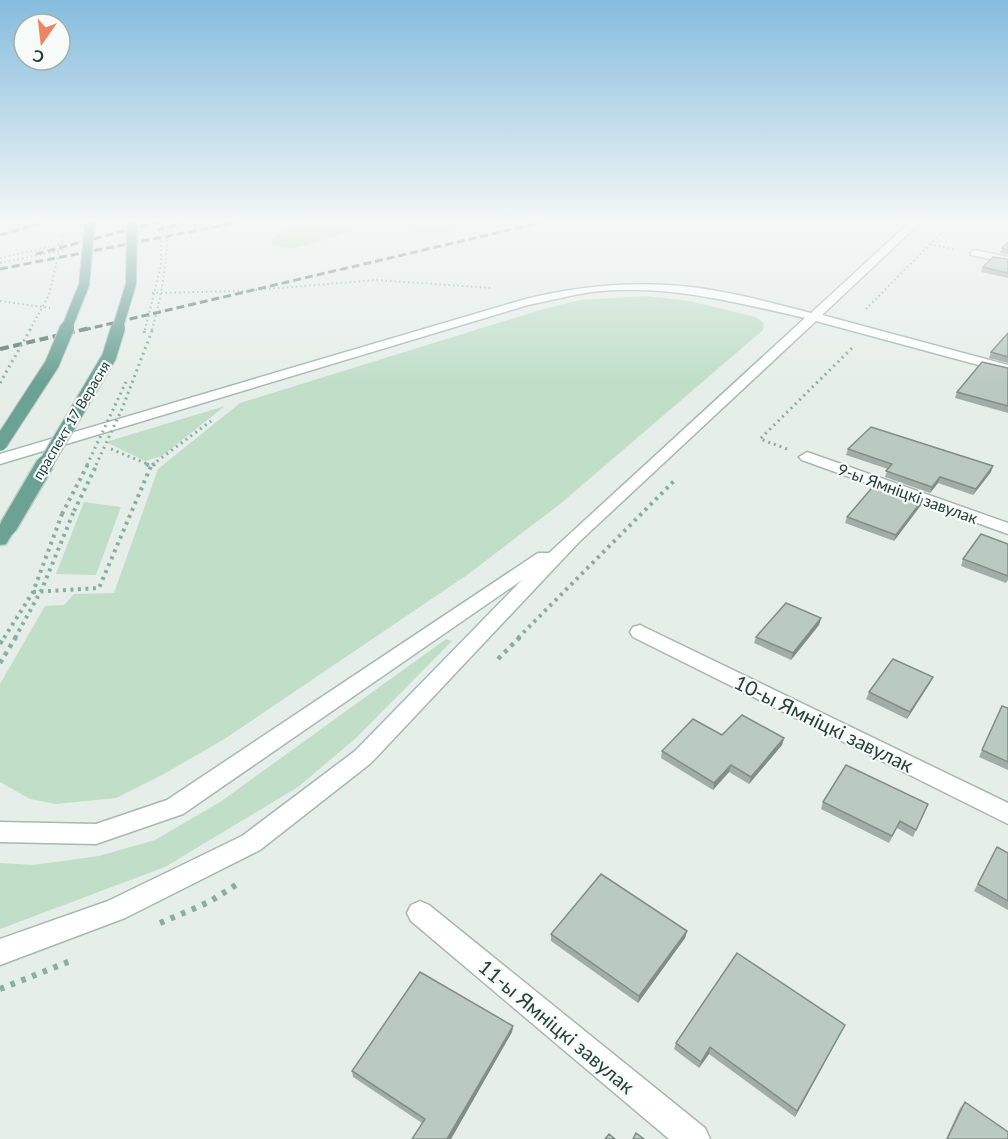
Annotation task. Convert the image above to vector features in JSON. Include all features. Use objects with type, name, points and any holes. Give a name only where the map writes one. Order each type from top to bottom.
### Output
[{"type":"main road","points":[[0,444],[52,364],[84,285],[85,275]]},
{"type":"main road","name":"праспект 17 Верасня","points":[[4,533],[109,357],[131,284],[131,275]]},
{"type":"main road","points":[[0,952],[116,910],[251,843],[363,757],[573,538],[858,275]]},
{"type":"main road","points":[[0,459],[526,302],[592,289],[651,287],[717,294],[869,330],[1008,369]]},
{"type":"main road","name":"9-ы Ямніцкі завулак","points":[[807,457],[1008,529]]},
{"type":"main road","points":[[0,832],[96,834],[175,807],[573,538]]},
{"type":"main road","name":"10-ы Ямніцкі завулак","points":[[640,632],[1008,814]]},
{"type":"main road","name":"11-ы Ямніцкі завулак","points":[[420,913],[694,1139]]},
{"type":"path","points":[[0,383],[49,295],[53,275]]},
{"type":"path","points":[[860,315],[899,275]]},
{"type":"path","points":[[146,293],[243,291],[376,280],[500,289]]},
{"type":"path","points":[[0,301],[49,308],[60,306]]},
{"type":"path","points":[[760,439],[853,346]]},
{"type":"path","points":[[33,592],[99,588],[150,466],[164,459],[216,417]]},
{"type":"path","points":[[117,435],[95,442],[150,466]]},
{"type":"path","points":[[0,663],[29,619],[43,592],[74,511]]},
{"type":"path","points":[[0,644],[33,592],[63,514]]},
{"type":"green space","points":[[647,296],[689,301],[756,317],[764,323],[763,330],[560,504],[467,575],[226,738],[164,774],[116,798],[56,804],[30,799],[0,782],[0,684],[45,606],[64,605],[74,594],[114,593],[158,469],[240,403],[540,310],[580,300]]},
{"type":"green space","points":[[225,406],[162,456],[145,461],[106,442]]},
{"type":"green space","points":[[84,502],[121,507],[96,575],[56,574]]},
{"type":"green space","points":[[446,639],[452,641],[356,738],[298,787],[165,867],[0,929],[0,863],[33,865],[99,856],[155,840],[220,802]]},
{"type":"building","points":[[1008,333],[1008,357],[991,352]]},
{"type":"building","points":[[982,362],[1008,368],[1008,406],[957,392]]},
{"type":"building","points":[[871,427],[993,466],[976,489],[940,477],[932,487],[886,471],[892,464],[848,449]]},
{"type":"building","points":[[877,482],[923,499],[896,535],[847,517]]},
{"type":"building","points":[[981,534],[1008,544],[1008,576],[963,559]]},
{"type":"building","points":[[786,603],[821,618],[793,653],[756,637]]},
{"type":"building","points":[[893,659],[933,677],[910,712],[869,692]]},
{"type":"building","points":[[1002,706],[1008,708],[1008,762],[982,750]]},
{"type":"building","points":[[742,715],[784,738],[751,777],[731,765],[714,783],[662,751],[693,719],[722,735]]},
{"type":"building","points":[[846,765],[928,804],[916,830],[900,821],[892,836],[823,802]]},
{"type":"building","points":[[997,847],[1008,853],[1008,901],[978,884]]},
{"type":"building","points":[[601,874],[687,931],[639,996],[551,934]]},
{"type":"building","points":[[737,953],[845,1025],[797,1111],[710,1047],[701,1062],[676,1043]]},
{"type":"building","points":[[420,972],[513,1026],[447,1139],[412,1139],[425,1119],[352,1071]]},
{"type":"building","points":[[965,1102],[1008,1132],[1008,1139],[947,1139]]},
{"type":"building","points":[[636,1133],[644,1139],[633,1139]]},
{"type":"building","points":[[609,1134],[615,1139],[605,1139]]},
{"type":"railway","points":[[83,330],[317,275]]},
{"type":"railway","points":[[0,349],[90,328]]}]
